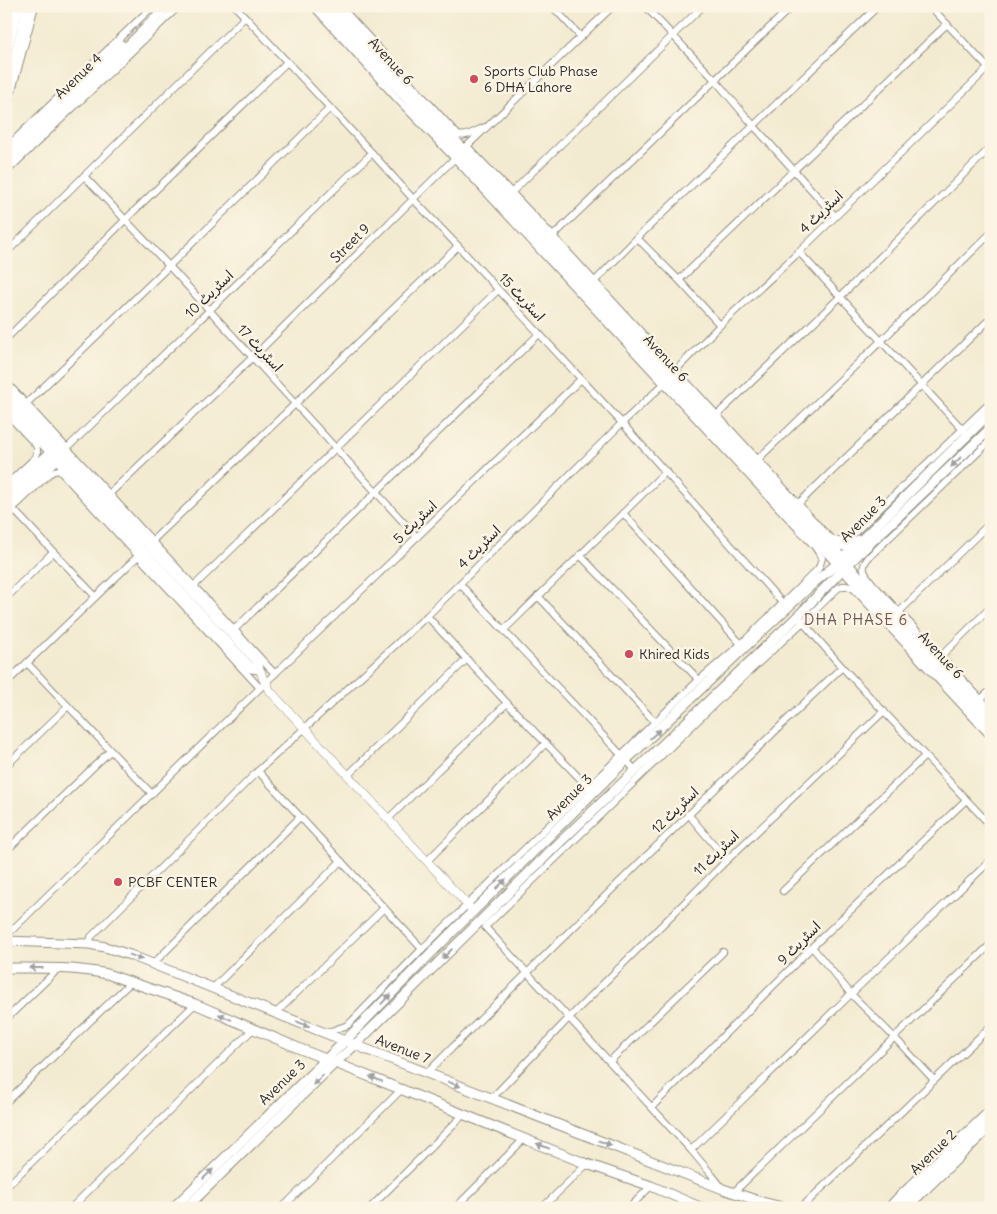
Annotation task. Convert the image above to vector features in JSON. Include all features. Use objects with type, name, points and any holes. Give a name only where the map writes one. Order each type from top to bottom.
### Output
[{"type":"main road","points":[[6,54],[19,6]]},
{"type":"main road","points":[[6,90],[28,6]]},
{"type":"main road","name":"Avenue 4","points":[[6,156],[161,6]]},
{"type":"main road","name":"Avenue 4","points":[[6,166],[168,6]]},
{"type":"main road","name":"Avenue 6","points":[[321,6],[461,152],[670,377],[858,580],[991,729]]},
{"type":"main road","name":"Avenue 6","points":[[331,6],[461,152]]},
{"type":"main road","points":[[6,392],[59,451],[65,471],[149,563],[251,668],[259,669],[257,661],[108,496],[59,451],[6,404]]},
{"type":"main road","name":"Avenue 3","points":[[871,543],[965,433],[991,412]]},
{"type":"main road","name":"Avenue 3","points":[[186,1208],[331,1061],[362,1017],[624,757],[745,647],[785,606],[817,580],[871,543],[991,428]]},
{"type":"main road","points":[[10,508],[46,472],[59,451]]},
{"type":"main road","points":[[6,495],[59,451]]},
{"type":"main road","points":[[817,580],[826,565],[828,548],[871,543]]},
{"type":"main road","points":[[825,589],[842,581],[858,580],[859,565],[871,543]]},
{"type":"main road","name":"Avenue 3","points":[[173,1208],[331,1061],[355,1045],[635,770],[800,619],[843,564]]},
{"type":"main road","name":"Avenue 6","points":[[867,591],[991,719]]},
{"type":"main road","name":"Avenue 7","points":[[6,941],[89,944],[105,947],[153,964],[722,1189],[786,1208]]},
{"type":"main road","points":[[6,968],[56,968],[99,972],[195,1004],[331,1061],[587,1164],[651,1186],[702,1208]]},
{"type":"main road","name":"Avenue 2","points":[[894,1208],[991,1115]]},
{"type":"main road","name":"Avenue 2","points":[[906,1208],[991,1126]]},
{"type":"street","points":[[6,30],[13,6]]},
{"type":"street","points":[[6,113],[35,6]]},
{"type":"street","points":[[6,145],[152,6]]},
{"type":"street","points":[[6,172],[179,6]]},
{"type":"street","name":"اسٹریٹ 15","points":[[235,6],[622,423],[785,606]]},
{"type":"street","points":[[313,6],[397,99],[511,193],[594,282],[670,377],[717,414],[799,503],[820,540],[822,558],[820,566],[785,606],[699,680],[655,722],[624,757],[588,787],[470,908],[422,948],[362,1017],[348,1025],[325,1033]]},
{"type":"street","points":[[552,6],[581,38]]},
{"type":"street","name":"Street 9","points":[[108,496],[253,358],[461,152],[613,6]]},
{"type":"street","points":[[645,6],[836,216]]},
{"type":"street","points":[[511,193],[703,6]]},
{"type":"street","points":[[552,236],[792,6]]},
{"type":"street","points":[[594,282],[637,238],[878,6]]},
{"type":"street","points":[[930,6],[989,70]]},
{"type":"street","points":[[344,7],[458,135],[466,136],[490,124]]},
{"type":"street","points":[[6,253],[245,17]]},
{"type":"street","points":[[679,280],[947,24]]},
{"type":"street","points":[[6,339],[287,62]]},
{"type":"street","name":"اسٹریٹ 4","points":[[89,944],[91,937],[258,771],[305,730],[427,616],[670,377],[720,325],[989,70]]},
{"type":"street","points":[[26,404],[330,108]]},
{"type":"street","points":[[717,414],[840,297],[991,148]]},
{"type":"street","name":"اسٹریٹ 10","points":[[59,451],[210,311],[372,153]]},
{"type":"street","name":"اسٹریٹ 17","points":[[84,176],[126,219],[417,537]]},
{"type":"street","points":[[758,459],[991,233]]},
{"type":"street","points":[[637,238],[720,325]]},
{"type":"street","points":[[153,540],[458,246]]},
{"type":"street","points":[[799,252],[965,433]]},
{"type":"street","points":[[195,585],[498,290]]},
{"type":"street","points":[[799,503],[991,318]]},
{"type":"street","points":[[235,629],[539,334]]},
{"type":"street","name":"اسٹریٹ 5","points":[[6,936],[581,379]]},
{"type":"street","points":[[6,382],[26,404],[59,451]]},
{"type":"street","points":[[820,540],[841,542],[847,540],[965,433],[991,402]]},
{"type":"street","points":[[6,413],[36,445],[38,452],[37,456],[6,485]]},
{"type":"street","points":[[991,440],[871,543],[864,568],[867,591],[991,736]]},
{"type":"street","points":[[46,472],[65,471],[138,556],[149,563],[428,860],[470,908]]},
{"type":"street","points":[[504,630],[666,471]]},
{"type":"street","points":[[108,496],[153,540],[276,674]]},
{"type":"street","points":[[6,515],[10,508],[95,596]]},
{"type":"street","points":[[623,513],[741,644]]},
{"type":"street","points":[[899,612],[991,522]]},
{"type":"street","points":[[6,598],[53,552]]},
{"type":"street","points":[[580,555],[699,680]]},
{"type":"street","points":[[6,683],[138,556]]},
{"type":"street","points":[[460,584],[635,770]]},
{"type":"street","points":[[722,1189],[691,1150],[485,927],[800,619],[838,588],[845,585],[867,591],[899,612],[991,710]]},
{"type":"street","points":[[538,596],[655,722]]},
{"type":"street","points":[[941,656],[991,607]]},
{"type":"street","points":[[427,616],[588,787]]},
{"type":"street","points":[[800,619],[842,667],[991,826]]},
{"type":"street","points":[[348,775],[467,659]]},
{"type":"street","points":[[27,663],[152,794]]},
{"type":"street","name":"اسٹریٹ 12","points":[[427,1073],[688,814],[842,667]]},
{"type":"street","points":[[259,669],[263,685]]},
{"type":"street","points":[[981,700],[991,690]]},
{"type":"street","points":[[388,819],[507,703]]},
{"type":"street","points":[[6,766],[68,706]]},
{"type":"street","name":"اسٹریٹ 11","points":[[492,1098],[727,860],[884,711]]},
{"type":"street","points":[[428,860],[546,743]]},
{"type":"street","points":[[6,851],[110,750]]},
{"type":"street","points":[[783,891],[925,756]]},
{"type":"street","points":[[258,771],[422,948]]},
{"type":"street","name":"اسٹریٹ 9","points":[[652,1107],[812,947],[966,800]]},
{"type":"street","points":[[688,814],[727,860]]},
{"type":"street","points":[[153,964],[300,817]]},
{"type":"street","points":[[691,1150],[991,860]]},
{"type":"street","points":[[213,988],[341,862]]},
{"type":"street","points":[[276,1013],[384,908]]},
{"type":"street","points":[[734,1192],[991,944]]},
{"type":"street","points":[[812,947],[851,994],[934,1080]]},
{"type":"street","points":[[610,1061],[723,952]]},
{"type":"street","points":[[6,1020],[54,973],[56,968]]},
{"type":"street","points":[[6,1102],[131,982]]},
{"type":"street","points":[[6,1187],[195,1004]]},
{"type":"street","points":[[801,1208],[991,1026]]},
{"type":"street","points":[[71,1208],[253,1029]]},
{"type":"street","points":[[282,1208],[402,1089]]},
{"type":"street","points":[[887,1208],[991,1108]]},
{"type":"street","points":[[370,1208],[464,1114]]},
{"type":"street","points":[[911,1208],[991,1132]]},
{"type":"street","points":[[455,1208],[524,1138]]},
{"type":"street","points":[[542,1208],[587,1164]]},
{"type":"street","points":[[629,1208],[651,1186]]},
{"type":"place","name":"Sports Club Phase 6 DHA Lahore","points":[[474,79]]},
{"type":"place","name":"Khired Kids","points":[[629,654]]},
{"type":"place","name":"PCBF CENTER","points":[[118,882]]},
{"type":"district","name":"DHA PHASE 6","points":[[856,619]]}]
